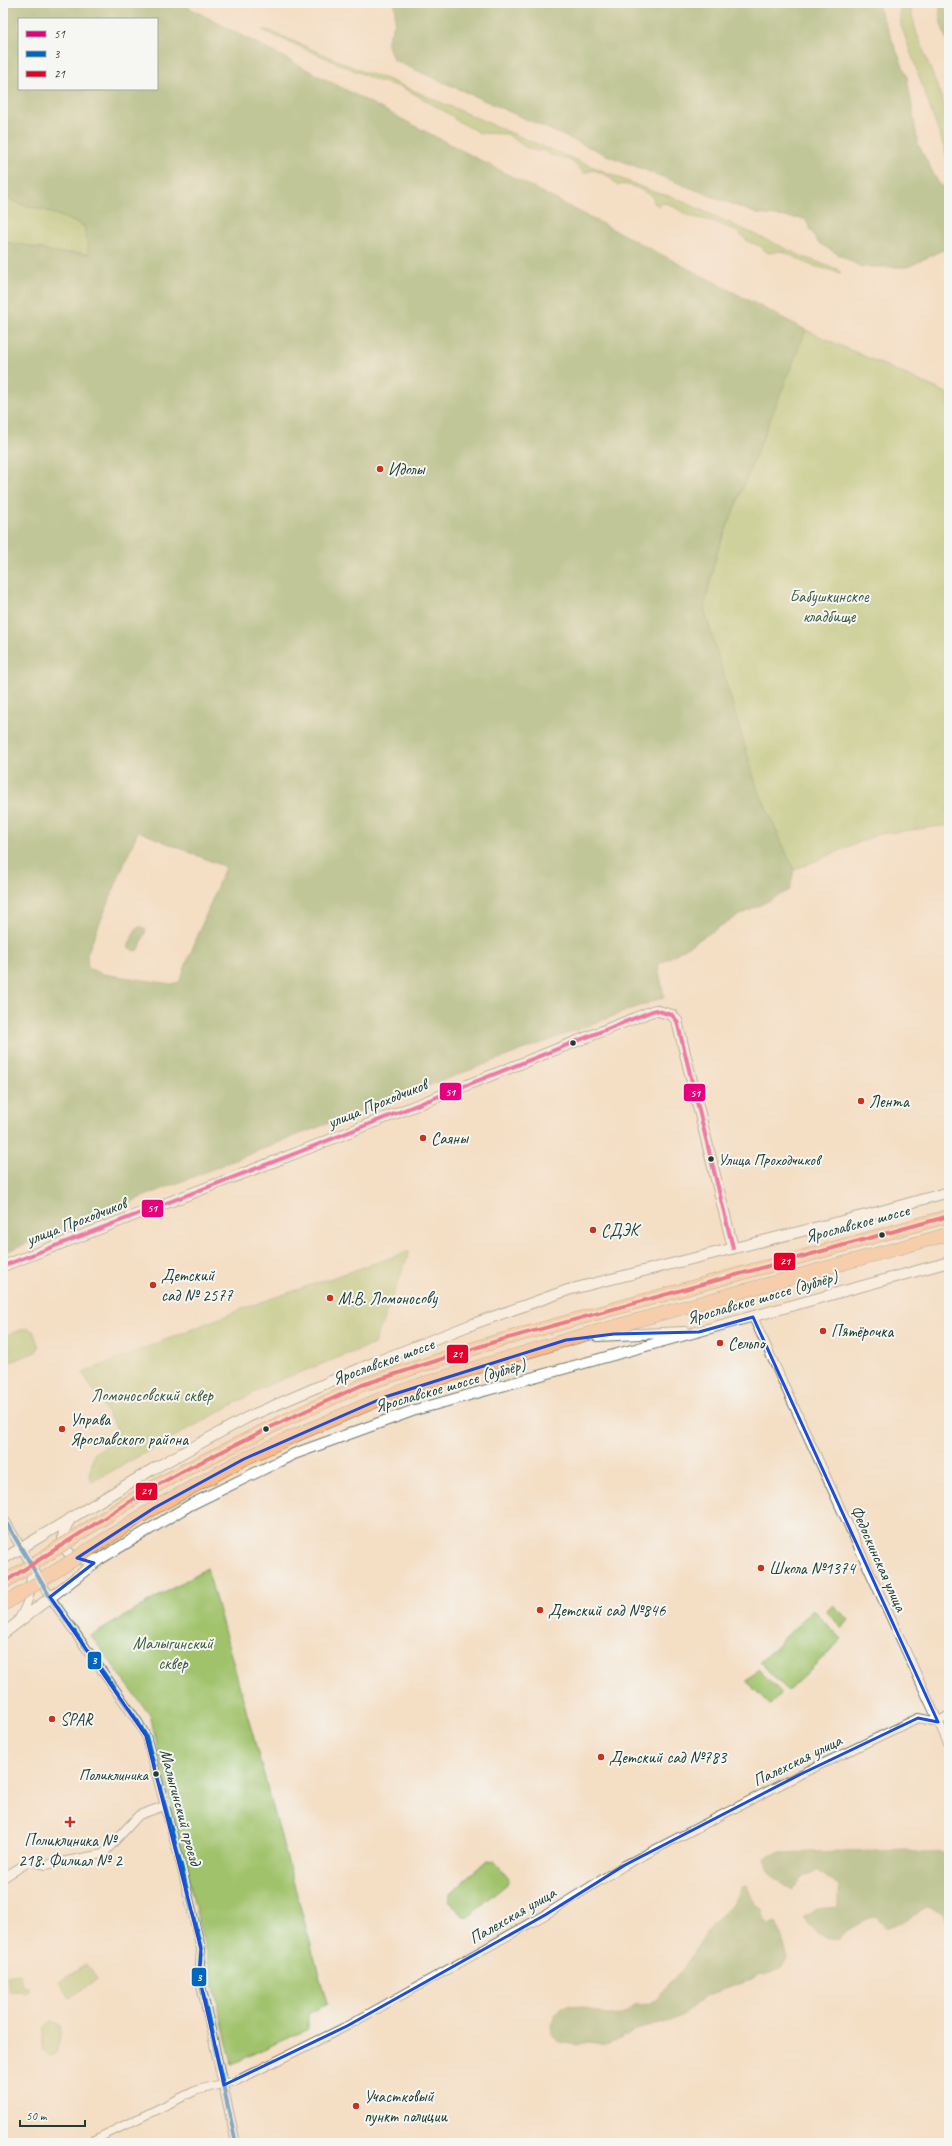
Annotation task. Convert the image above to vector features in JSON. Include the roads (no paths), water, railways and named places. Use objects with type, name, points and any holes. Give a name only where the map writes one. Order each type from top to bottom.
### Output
[{"type":"main road","name":"Ярославское шоссе","points":[[3,1584],[144,1493],[204,1460],[279,1423],[362,1385],[494,1342],[949,1216]]},
{"type":"main road","name":"Ярославское шоссе","points":[[3,1605],[154,1508],[244,1459],[287,1439],[392,1395],[566,1340],[949,1234]]},
{"type":"street","name":"улица Проходчиков","points":[[3,1266],[299,1152],[655,1010],[672,1015],[677,1021],[733,1248]]},
{"type":"street","points":[[3,1559],[73,1516],[248,1417],[373,1363],[473,1324],[568,1290],[874,1213],[949,1192]]},
{"type":"street","name":"Ярославское шоссе (дублёр)","points":[[3,1634],[100,1559],[190,1505],[294,1454],[350,1432],[415,1410],[949,1262]]},
{"type":"street","name":"Федоскинская улица","points":[[753,1317],[949,1745]]},
{"type":"street","points":[[566,1340],[614,1334],[698,1332]]},
{"type":"street","points":[[73,1516],[64,1533],[63,1542],[66,1550],[73,1557],[82,1559],[100,1559]]},
{"type":"street","name":"Малыгинский проезд","points":[[3,1517],[23,1547],[50,1597],[142,1728],[146,1736],[181,1865],[201,1949],[199,1976],[236,2143]]},
{"type":"street","points":[[15,1626],[28,1604],[31,1593],[32,1583],[28,1558]]},
{"type":"street","points":[[938,1722],[949,1716]]},
{"type":"street","name":"Палехская улица","points":[[88,2143],[197,2090],[236,2081],[347,2026],[545,1915],[625,1865],[801,1774],[918,1718],[938,1722]]},
{"type":"street","points":[[3,1878],[30,1861],[45,1865],[103,1854],[139,1815],[164,1806]]},
{"type":"place","name":"Идолы","points":[[380,469]]},
{"type":"place","name":"Лента","points":[[861,1101]]},
{"type":"place","name":"Саяны","points":[[423,1138]]},
{"type":"place","name":"Улица Проходчиков","points":[[711,1159]]},
{"type":"place","name":"СДЭК","points":[[593,1230]]},
{"type":"place","name":"Детский сад № 2577","points":[[153,1285]]},
{"type":"place","name":"М.В. Ломоносову","points":[[330,1298]]},
{"type":"place","name":"Пятёрочка","points":[[823,1331]]},
{"type":"place","name":"Сельпо","points":[[720,1343]]},
{"type":"place","name":"Управа Ярославского района","points":[[62,1429]]},
{"type":"place","name":"Школа №1374","points":[[761,1568]]},
{"type":"place","name":"Детский сад №846","points":[[540,1610]]},
{"type":"place","name":"SPAR","points":[[52,1719]]},
{"type":"place","name":"Детский сад №783","points":[[601,1757]]},
{"type":"place","name":"Поликлиника","points":[[156,1774]]},
{"type":"place","name":"Поликлиника № 218. Филиал № 2","points":[[70,1822]]},
{"type":"place","name":"Участковый пункт полиции","points":[[356,2106]]},
{"type":"park label","name":"Бабушкинское кладбище","points":[[829,606]]},
{"type":"park label","name":"Ломоносовский сквер","points":[[152,1395]]},
{"type":"park label","name":"Малыгинский сквер","points":[[173,1653]]}]
